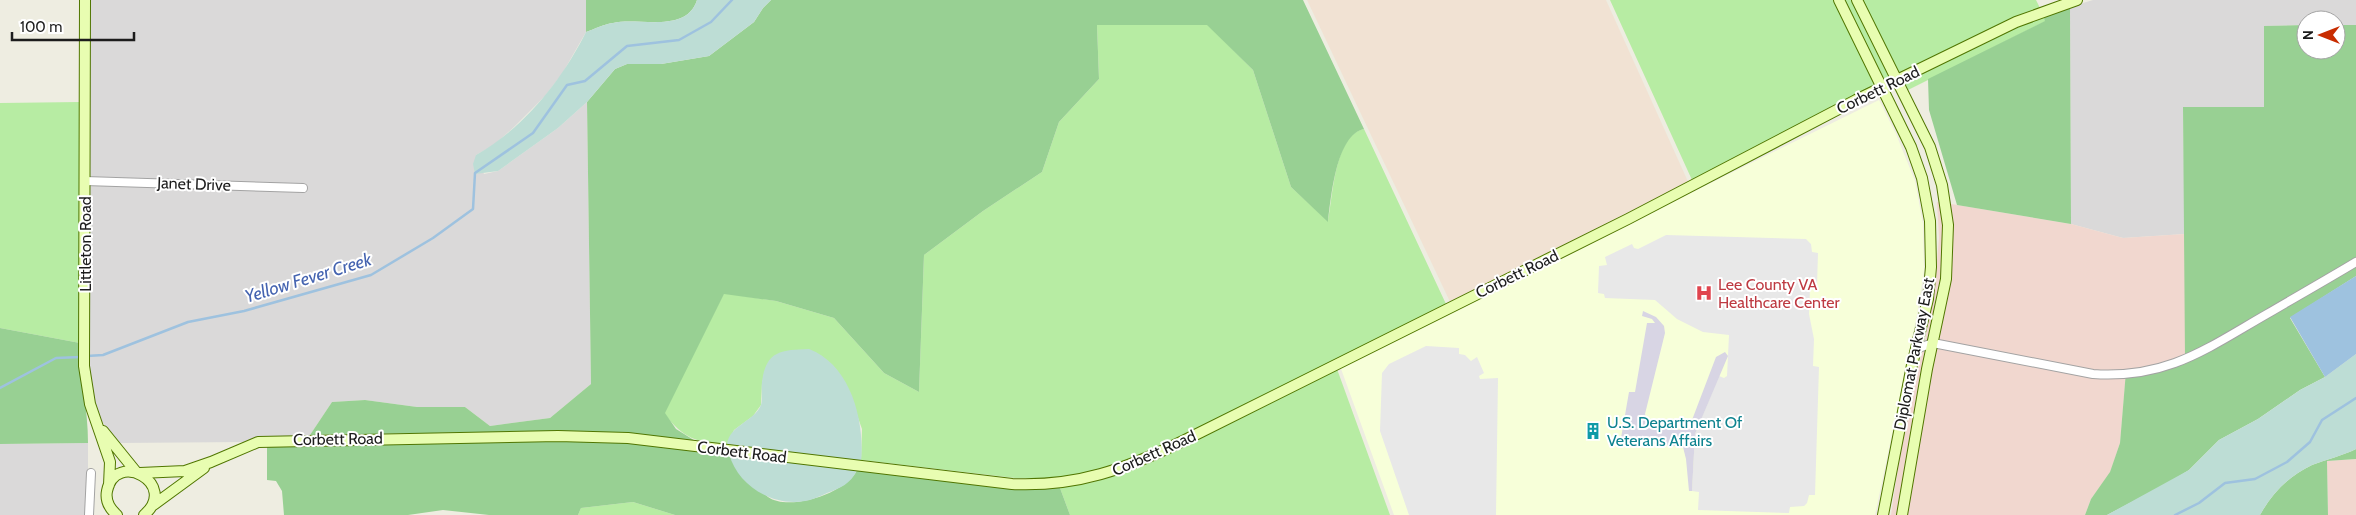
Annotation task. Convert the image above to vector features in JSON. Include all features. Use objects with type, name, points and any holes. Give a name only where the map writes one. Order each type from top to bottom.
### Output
[{"type":"street","name":"Littleton Road","points":[[85,0],[84,366],[90,404],[110,462],[107,502],[117,515]]},
{"type":"street","name":"Diplomat Parkway East","points":[[1839,0],[1911,147],[1922,178],[1928,206],[1931,235],[1928,299],[1920,329],[1883,515]]},
{"type":"street","name":"Diplomat Parkway East","points":[[1857,0],[1898,80],[1935,160],[1946,210],[1948,266],[1902,515]]},
{"type":"street","name":"Corbett Road","points":[[138,473],[177,473],[211,462],[258,442],[558,436],[628,438],[1012,484],[1046,484],[1086,479],[1140,462],[1174,446],[1602,232],[1882,87],[2016,22],[2078,0]]},
{"type":"street","name":"Janet Drive","points":[[84,181],[303,188]]},
{"type":"street","points":[[1916,349],[1933,343],[2086,373],[2110,375],[2149,372],[2171,366],[2208,349],[2356,262]]},
{"type":"street","points":[[1920,329],[1933,343]]},
{"type":"street","points":[[96,422],[138,473],[149,481],[152,486],[154,498],[147,512]]},
{"type":"street","points":[[147,512],[211,462]]},
{"type":"street","points":[[89,515],[91,473]]},
{"type":"street","points":[[109,485],[122,473],[138,473]]},
{"type":"shaded area","points":[[89,0],[586,0],[586,32],[562,74],[544,97],[514,127],[494,145],[476,155],[484,174],[498,171],[558,128],[587,102],[591,384],[550,418],[490,426],[465,407],[417,407],[365,400],[332,402],[310,435],[258,437],[246,442],[118,443],[101,420],[94,403],[89,360]]},
{"type":"shaded area","points":[[697,0],[771,0],[754,22],[709,56],[661,64],[627,64],[615,69],[587,102],[558,128],[498,171],[475,174],[473,164],[476,155],[494,144],[526,117],[565,68],[586,32],[613,23],[672,21],[683,17],[691,11]]},
{"type":"shaded area","points":[[1307,0],[1606,0],[1690,186],[1452,306]]},
{"type":"shaded area","points":[[2093,0],[2356,0],[2356,25],[2346,25],[2346,10],[2296,10],[2296,25],[2265,26],[2264,107],[2183,108],[2185,234],[2123,238],[2071,224],[2070,7]]},
{"type":"shaded area","name":"Lee County VA Healthcare Center","points":[[1879,100],[1896,134],[1915,181],[1923,224],[1924,271],[1917,315],[1875,515],[1394,515],[1340,366]]},
{"type":"shaded area","points":[[1937,202],[1941,203],[1943,226],[1942,279],[1897,515],[1891,515],[1902,440],[1911,393],[1924,346],[1935,285],[1939,238]]},
{"type":"shaded area","points":[[1951,204],[2071,224],[2123,238],[2185,234],[2185,357],[2163,366],[2126,372],[2120,443],[2110,473],[2091,499],[2085,515],[1906,515],[1931,370],[1951,280],[1953,252]]},
{"type":"shaded area","points":[[1666,235],[1806,239],[1811,244],[1812,252],[1818,253],[1817,286],[1810,288],[1809,314],[1814,339],[1813,366],[1819,367],[1815,495],[1809,495],[1804,506],[1790,507],[1789,513],[1698,510],[1699,492],[1692,491],[1695,434],[1719,376],[1724,378],[1727,376],[1729,335],[1703,332],[1677,319],[1655,300],[1605,298],[1604,294],[1598,293],[1599,266],[1607,265],[1605,257],[1632,244],[1634,248],[1638,249]]},
{"type":"shaded area","points":[[2356,276],[2356,354],[2325,377],[2290,317]]},
{"type":"shaded area","points":[[1643,311],[1656,317],[1664,326],[1665,333],[1645,414],[1649,424],[1681,430],[1686,427],[1692,420],[1716,357],[1725,352],[1728,356],[1695,434],[1692,491],[1689,491],[1683,447],[1655,444],[1647,440],[1621,438],[1629,392],[1635,392],[1647,323],[1655,323],[1652,319],[1642,316]]},
{"type":"shaded area","points":[[1426,346],[1459,348],[1459,354],[1465,355],[1471,361],[1477,357],[1484,373],[1479,376],[1480,379],[1498,378],[1496,515],[1409,515],[1380,431],[1382,373],[1389,364]]},
{"type":"shaded area","points":[[809,349],[823,357],[835,368],[845,381],[852,396],[860,429],[861,462],[727,445],[732,433],[753,416],[761,405],[764,371],[767,363],[783,351]]},
{"type":"shaded area","points":[[2356,354],[2356,449],[2312,465],[2296,474],[2276,492],[2260,515],[2107,515],[2189,470],[2219,440],[2258,419],[2300,390],[2325,377]]},
{"type":"shaded area","points":[[88,443],[88,515],[0,515],[0,444]]},
{"type":"shaded area","points":[[729,454],[857,470],[852,479],[845,485],[816,498],[793,502],[781,501],[758,492],[749,485],[740,476]]},
{"type":"shaded area","points":[[2356,459],[2356,515],[2328,515],[2327,461]]},
{"type":"green space","points":[[586,0],[697,0],[691,11],[683,17],[672,21],[613,23],[586,32]]},
{"type":"green space","points":[[771,0],[1303,0],[1364,129],[1355,134],[1347,143],[1341,155],[1333,184],[1328,222],[1291,187],[1253,70],[1207,25],[1097,25],[1099,79],[1059,122],[1042,172],[983,211],[924,255],[919,392],[884,373],[834,318],[776,301],[724,294],[665,413],[676,429],[697,442],[558,431],[310,435],[332,402],[365,400],[417,407],[465,407],[490,426],[550,418],[591,384],[587,102],[615,69],[627,64],[661,64],[709,56],[754,22]]},
{"type":"green space","points":[[1610,0],[1834,0],[1876,85],[1692,180]]},
{"type":"green space","points":[[1844,0],[1852,0],[1892,78],[1885,81]]},
{"type":"green space","points":[[1862,0],[2036,0],[2040,8],[2013,18],[1900,74]]},
{"type":"green space","points":[[2070,7],[2071,224],[1957,205],[1929,110],[1928,79],[2045,21],[2043,15]]},
{"type":"green space","points":[[2043,16],[2046,21],[1908,90],[1904,82],[2018,26]]},
{"type":"green space","points":[[1207,24],[1253,70],[1291,187],[1328,221],[1341,155],[1346,143],[1354,134],[1364,129],[1446,304],[1145,455],[1079,476],[1047,479],[1015,478],[861,460],[862,429],[847,387],[767,365],[762,383],[761,405],[753,416],[734,430],[727,445],[691,438],[678,429],[664,413],[724,293],[776,301],[834,318],[884,373],[919,392],[924,255],[983,211],[1042,172],[1059,122],[1099,79],[1097,25]]},
{"type":"green space","points":[[2296,25],[2296,60],[2346,60],[2346,25],[2356,25],[2356,276],[2290,318],[2325,377],[2300,390],[2258,419],[2219,440],[2189,470],[2168,483],[2107,515],[2085,515],[2091,499],[2110,472],[2120,443],[2126,371],[2147,370],[2185,357],[2183,107],[2264,107],[2264,26]]},
{"type":"green space","points":[[80,102],[80,343],[0,328],[0,103]]},
{"type":"green space","points":[[0,328],[80,343],[88,443],[0,444]]},
{"type":"green space","points":[[1337,369],[1390,515],[1070,515],[1060,488],[1093,482],[1149,463]]},
{"type":"green space","points":[[558,440],[628,442],[729,454],[758,488],[768,497],[777,501],[803,501],[830,493],[842,486],[857,470],[1012,488],[1060,488],[1070,515],[675,515],[633,502],[581,508],[578,515],[489,515],[443,510],[408,515],[284,515],[282,491],[276,481],[267,480],[267,445]]},
{"type":"green space","points":[[2356,449],[2356,459],[2327,461],[2328,515],[2260,515],[2276,492],[2296,474],[2312,465]]},
{"type":"green space","points":[[633,502],[675,515],[578,515],[581,508]]},
{"type":"waterway","name":"Yellow Fever Creek","points":[[87,356],[103,355],[188,322],[244,311],[371,275],[433,238],[473,209],[475,173],[533,133],[567,85],[585,81],[627,46],[679,40],[711,22],[732,0]]},
{"type":"waterway","name":"Yellow Fever Creek","points":[[0,388],[56,358],[81,357]]},
{"type":"waterway","points":[[2175,515],[2199,503],[2225,483],[2255,479],[2287,462],[2310,442],[2322,420],[2356,398]]},
{"type":"place","name":"Lee County VA Healthcare Center","points":[[1704,293]]},
{"type":"place","name":"U.S. Department Of Veterans Affairs","points":[[1593,431]]}]
